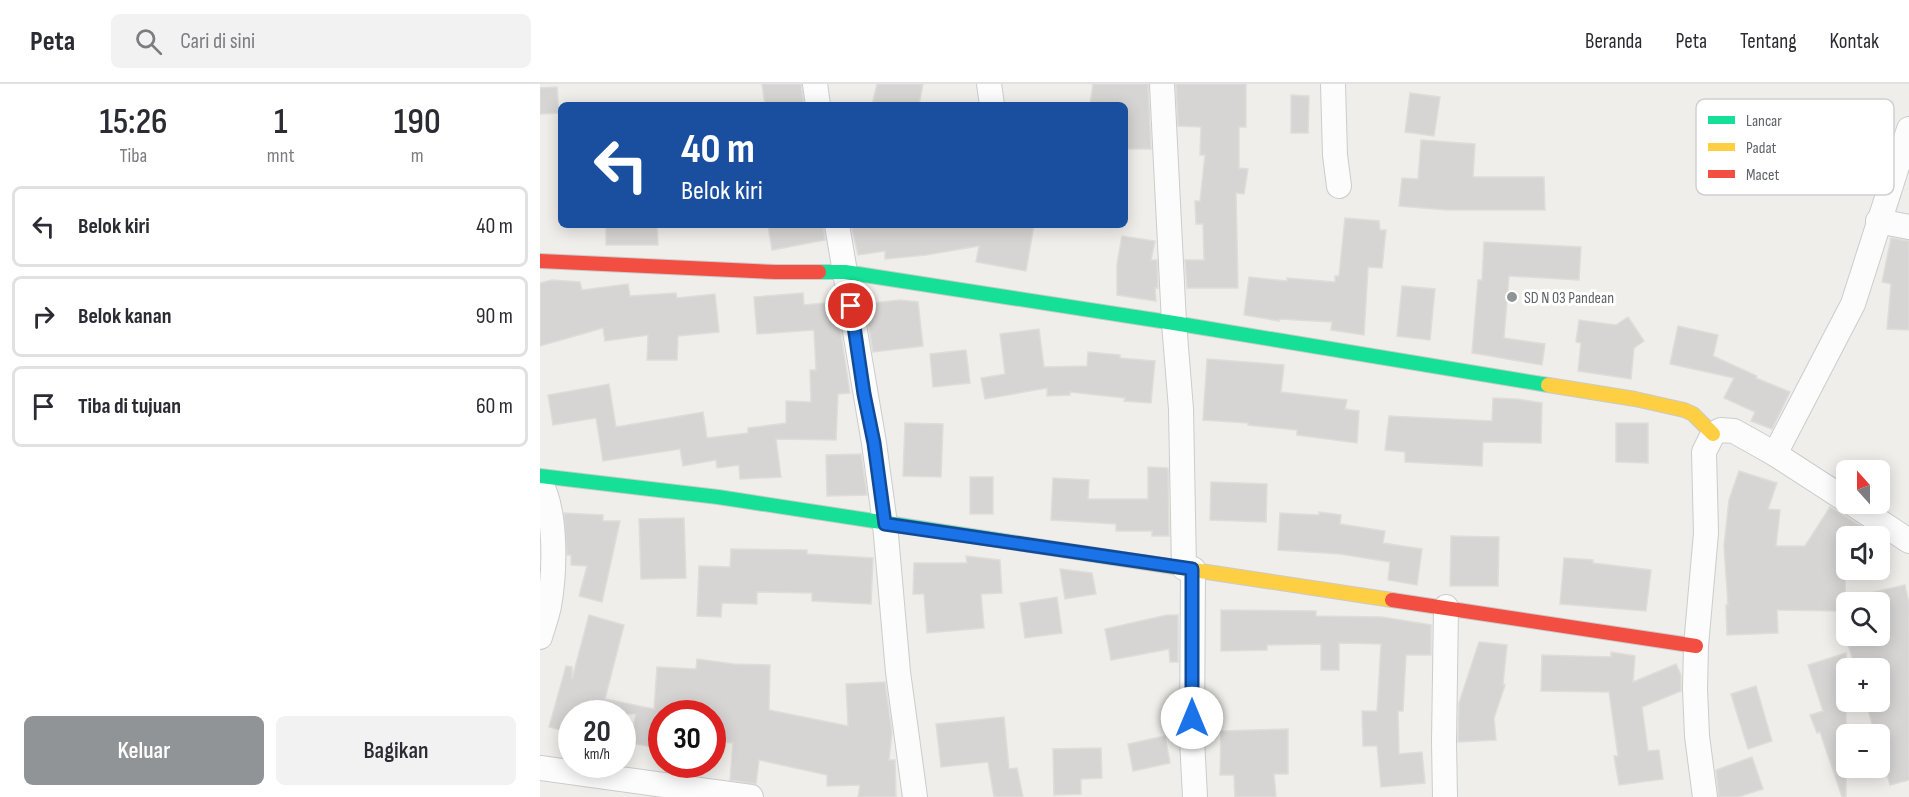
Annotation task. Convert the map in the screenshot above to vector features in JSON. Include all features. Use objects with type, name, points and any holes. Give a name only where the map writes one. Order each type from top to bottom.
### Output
[{"type":"street","points":[[815,84],[818,102]]},
{"type":"street","points":[[989,84],[992,102]]},
{"type":"street","points":[[1162,84],[1173,323],[1181,409],[1195,797]]},
{"type":"street","points":[[1333,84],[1335,155],[1339,186]]},
{"type":"street","points":[[1894,174],[1909,129]]},
{"type":"street","points":[[1775,454],[1853,304],[1887,195]]},
{"type":"street","points":[[1878,221],[1909,227]]},
{"type":"street","points":[[837,228],[874,443],[885,524],[898,672],[915,797]]},
{"type":"street","points":[[540,261],[775,272],[844,272],[1635,399],[1693,414],[1713,434]]},
{"type":"street","points":[[1705,797],[1697,736],[1696,646],[1706,533],[1704,452],[1713,434],[1721,430],[1734,431],[1775,454],[1836,494]]},
{"type":"street","points":[[540,476],[718,497],[1696,646]]},
{"type":"street","points":[[540,482],[547,494],[553,553],[549,605],[540,637]]},
{"type":"street","points":[[1868,514],[1909,541]]},
{"type":"street","points":[[1445,797],[1446,607]]},
{"type":"street","points":[[540,768],[752,797]]},
{"type":"building","points":[[762,84],[801,84],[804,102],[765,102]]},
{"type":"building","points":[[877,84],[923,84],[920,102],[873,102]]},
{"type":"building","points":[[1093,84],[1148,84],[1151,149],[1128,149],[1128,102],[1090,102]]},
{"type":"building","points":[[1176,84],[1246,84],[1246,127],[1239,127],[1239,168],[1248,169],[1244,194],[1236,193],[1238,288],[1187,288],[1185,260],[1204,260],[1203,224],[1196,224],[1195,201],[1200,201],[1205,155],[1200,155],[1201,127],[1178,126]]},
{"type":"building","points":[[557,87],[558,113],[540,114],[540,88]]},
{"type":"building","points":[[1410,93],[1440,97],[1434,136],[1405,132]]},
{"type":"building","points":[[1291,95],[1309,96],[1308,133],[1291,133]]},
{"type":"building","points":[[1421,140],[1475,144],[1473,177],[1544,177],[1545,210],[1447,210],[1399,206],[1402,178],[1418,179]]},
{"type":"building","points":[[1345,218],[1379,221],[1380,230],[1386,230],[1382,268],[1368,267],[1364,335],[1331,330],[1332,322],[1279,319],[1279,321],[1244,315],[1249,277],[1335,282],[1335,276],[1339,276]]},
{"type":"building","points":[[606,228],[657,228],[658,245],[606,245]]},
{"type":"building","points":[[768,228],[823,228],[825,240],[772,250]]},
{"type":"building","points":[[852,228],[1033,228],[1026,271],[976,262],[979,246],[885,259],[885,251],[858,255]]},
{"type":"building","points":[[1122,236],[1155,241],[1151,260],[1157,260],[1156,301],[1117,295],[1117,264]]},
{"type":"building","points":[[1891,238],[1909,241],[1909,330],[1887,329],[1891,284],[1882,282]]},
{"type":"building","points":[[1484,242],[1581,247],[1579,280],[1509,276],[1504,338],[1545,344],[1542,365],[1472,353],[1478,280],[1482,280]]},
{"type":"building","points":[[552,280],[580,282],[582,290],[628,284],[630,296],[676,293],[677,298],[715,294],[719,332],[678,336],[677,360],[647,360],[648,335],[605,341],[603,328],[540,346],[540,283]]},
{"type":"building","points":[[1402,286],[1435,289],[1430,340],[1397,336]]},
{"type":"building","points":[[803,293],[804,305],[836,302],[850,393],[838,394],[836,440],[776,439],[781,477],[740,479],[739,465],[717,468],[716,460],[683,466],[680,449],[603,461],[596,418],[553,425],[548,395],[609,384],[616,427],[703,412],[707,438],[748,433],[748,428],[786,423],[786,401],[811,402],[810,370],[816,370],[814,330],[757,334],[754,297]]},
{"type":"building","points":[[900,300],[918,302],[923,346],[873,352],[865,304]]},
{"type":"building","points":[[1628,317],[1644,341],[1634,348],[1631,379],[1578,371],[1581,343],[1576,342],[1579,320],[1616,325]]},
{"type":"building","points":[[1678,326],[1718,335],[1713,356],[1790,392],[1772,429],[1751,421],[1755,412],[1724,398],[1734,378],[1670,364]]},
{"type":"building","points":[[1039,329],[1044,367],[1087,366],[1088,352],[1155,361],[1151,403],[1070,392],[1070,395],[1047,396],[1047,388],[985,399],[981,378],[1005,374],[1000,334]]},
{"type":"building","points":[[966,350],[970,383],[933,387],[930,354]]},
{"type":"building","points":[[1207,359],[1284,365],[1281,392],[1347,400],[1345,409],[1359,411],[1357,443],[1297,435],[1297,430],[1203,420]]},
{"type":"building","points":[[1493,398],[1542,403],[1541,443],[1483,442],[1482,466],[1405,462],[1405,452],[1385,450],[1389,416],[1492,421]]},
{"type":"building","points":[[905,423],[943,424],[941,477],[903,476]]},
{"type":"building","points":[[1616,423],[1648,423],[1648,463],[1616,462]]},
{"type":"building","points":[[861,454],[867,495],[827,496],[826,455]]},
{"type":"building","points":[[1148,467],[1168,468],[1169,536],[1152,536],[1152,531],[1116,531],[1116,524],[1051,520],[1053,478],[1089,480],[1088,499],[1148,499]]},
{"type":"building","points":[[1739,471],[1777,483],[1768,509],[1780,510],[1776,546],[1805,546],[1830,507],[1836,511],[1836,514],[1841,514],[1860,526],[1836,526],[1836,580],[1845,580],[1845,592],[1836,592],[1836,611],[1777,610],[1778,633],[1727,635],[1726,605],[1728,605],[1724,546],[1729,500]]},
{"type":"building","points":[[970,477],[993,477],[993,514],[970,514]]},
{"type":"building","points":[[1211,482],[1267,484],[1266,522],[1210,520]]},
{"type":"building","points":[[1319,512],[1341,515],[1340,524],[1385,531],[1383,543],[1422,549],[1417,585],[1388,580],[1390,562],[1340,554],[1278,550],[1280,513],[1319,515]]},
{"type":"building","points":[[564,513],[603,515],[603,521],[620,521],[602,602],[579,596],[587,566],[571,565],[571,555],[567,555]]},
{"type":"building","points":[[684,518],[686,578],[641,579],[639,519]]},
{"type":"building","points":[[1451,536],[1499,537],[1498,586],[1450,586]]},
{"type":"building","points":[[731,549],[807,550],[807,554],[873,558],[871,604],[812,601],[812,593],[757,592],[757,604],[722,603],[721,617],[697,616],[699,566],[730,567]]},
{"type":"building","points":[[966,556],[1000,560],[1002,593],[981,594],[984,628],[927,633],[924,594],[913,594],[914,563],[967,563]]},
{"type":"building","points":[[1564,558],[1593,560],[1593,563],[1651,570],[1646,611],[1560,604]]},
{"type":"building","points":[[1060,569],[1092,573],[1096,594],[1065,599]]},
{"type":"building","points":[[1905,585],[1909,604],[1909,780],[1890,785],[1888,778],[1890,778],[1890,724],[1872,724],[1869,712],[1890,712],[1890,658],[1852,658],[1848,646],[1890,646],[1890,592],[1875,592]]},
{"type":"building","points":[[1057,597],[1062,633],[1025,638],[1020,603]]},
{"type":"building","points":[[1221,610],[1316,611],[1316,616],[1382,617],[1431,625],[1431,655],[1406,655],[1403,711],[1398,711],[1399,754],[1422,752],[1425,783],[1381,787],[1377,746],[1363,746],[1362,711],[1377,711],[1381,644],[1339,643],[1339,670],[1321,670],[1321,644],[1267,645],[1267,650],[1221,651]]},
{"type":"building","points":[[589,615],[624,625],[605,699],[610,700],[558,700],[558,729],[549,727],[566,666],[572,667],[572,679]]},
{"type":"building","points":[[1167,615],[1178,615],[1178,662],[1170,662],[1169,649],[1111,660],[1105,629]]},
{"type":"building","points":[[1479,642],[1507,645],[1503,684],[1505,685],[1494,718],[1496,740],[1458,742],[1459,703]]},
{"type":"building","points":[[1611,652],[1635,656],[1633,682],[1676,664],[1681,675],[1681,691],[1642,707],[1648,751],[1659,750],[1663,779],[1619,785],[1614,756],[1618,756],[1609,692],[1541,691],[1542,655],[1611,657]]},
{"type":"building","points":[[1846,653],[1846,658],[1836,658],[1836,712],[1846,712],[1846,724],[1836,724],[1836,778],[1846,778],[1846,797],[1842,797],[1820,732],[1817,733],[1810,715],[1823,711],[1808,665]]},
{"type":"building","points":[[697,659],[734,664],[770,665],[769,710],[848,726],[846,684],[885,682],[892,733],[889,760],[895,760],[896,797],[858,797],[860,785],[827,786],[827,775],[759,760],[756,784],[730,780],[733,743],[726,742],[726,700],[655,700],[657,667],[696,669]]},
{"type":"building","points":[[1756,686],[1772,741],[1748,749],[1731,694]]},
{"type":"building","points":[[636,705],[648,708],[648,746],[636,744]]},
{"type":"building","points":[[1004,717],[1009,769],[1017,768],[1023,797],[994,797],[988,762],[941,767],[936,724]]},
{"type":"building","points":[[1288,729],[1288,774],[1274,774],[1276,797],[1235,797],[1234,775],[1220,775],[1221,731]]},
{"type":"building","points":[[1165,736],[1170,763],[1133,771],[1128,744]]},
{"type":"building","points":[[1101,748],[1102,778],[1081,779],[1081,794],[1054,795],[1053,749]]},
{"type":"building","points":[[1752,757],[1763,789],[1738,797],[1719,797],[1716,770]]},
{"type":"traffic: fast","points":[[819,272],[845,272],[1174,323],[1548,385]]},
{"type":"traffic: fast","points":[[540,476],[718,497],[1115,558]]},
{"type":"traffic: slow","points":[[1548,385],[1635,399],[1684,410],[1693,414],[1713,434]]},
{"type":"traffic: slow","points":[[1115,558],[1392,600]]},
{"type":"traffic: jam","points":[[540,261],[819,272]]},
{"type":"traffic: jam","points":[[1392,600],[1696,646]]},
{"type":"place","name":"SD N 03 Pandean","points":[[1512,297]]},
{"type":"route","points":[[851,306],[885,524],[1192,569],[1192,718]]}]
